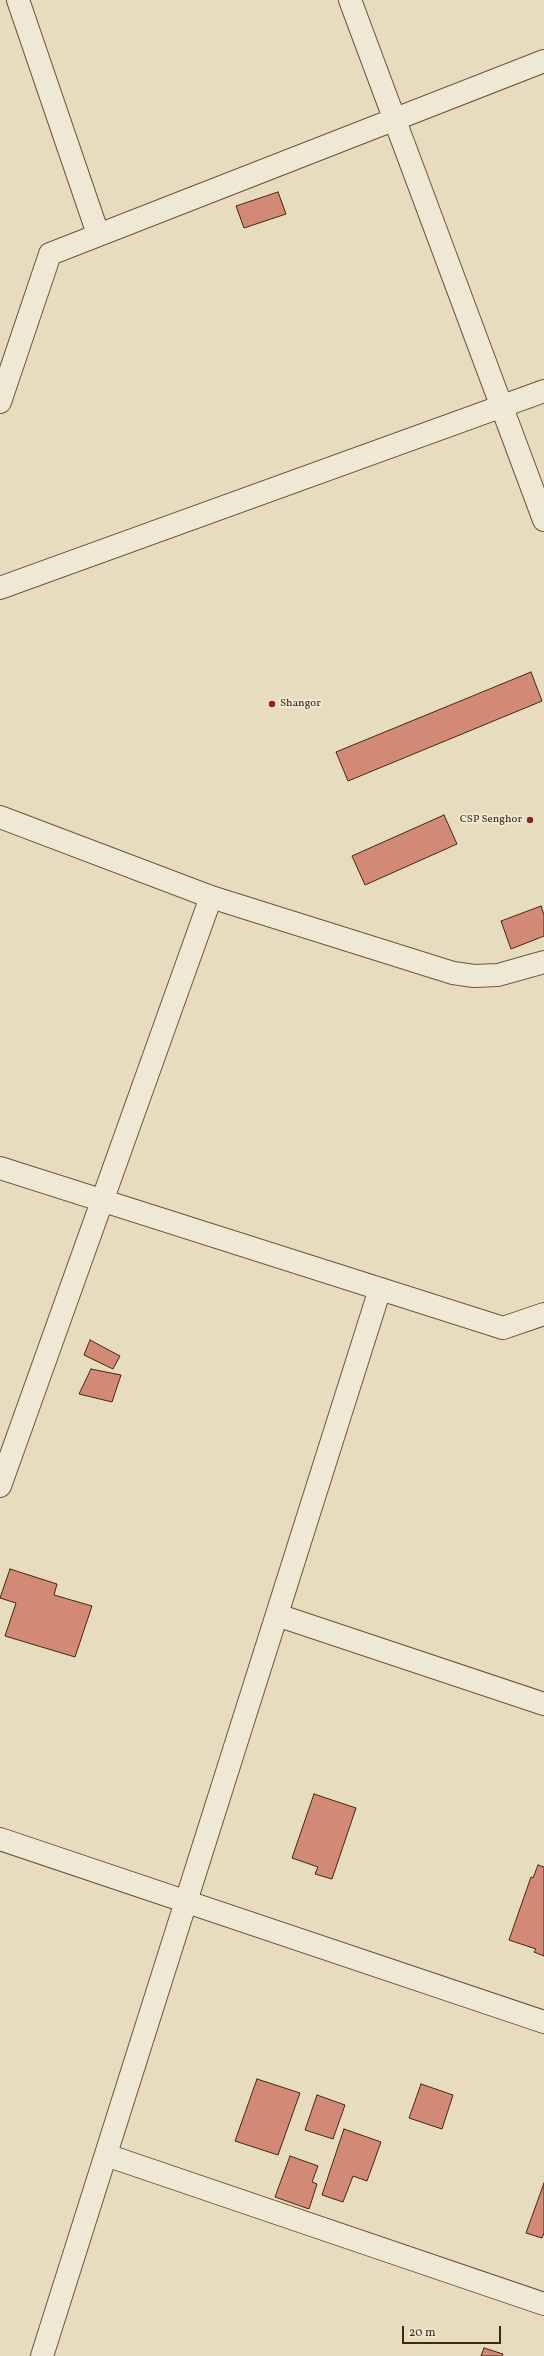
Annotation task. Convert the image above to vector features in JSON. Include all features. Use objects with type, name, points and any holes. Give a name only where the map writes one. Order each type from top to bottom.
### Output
[{"type":"street","points":[[18,0],[98,234]]},
{"type":"street","points":[[350,0],[544,520]]},
{"type":"street","points":[[0,402],[50,254],[544,61]]},
{"type":"street","points":[[0,588],[544,391]]},
{"type":"street","points":[[0,817],[211,897],[453,973],[474,976],[498,975],[544,962]]},
{"type":"street","points":[[0,1486],[211,897]]},
{"type":"street","points":[[0,1168],[504,1328],[544,1314]]},
{"type":"street","points":[[42,2356],[380,1289]]},
{"type":"street","points":[[277,1615],[544,1704]]},
{"type":"street","points":[[0,1839],[544,2022]]},
{"type":"street","points":[[106,2155],[544,2304]]},
{"type":"building","points":[[278,192],[286,214],[244,228],[236,206]]},
{"type":"building","points":[[531,672],[542,701],[348,781],[336,752]]},
{"type":"building","points":[[444,815],[457,844],[365,885],[352,856]]},
{"type":"building","points":[[541,906],[544,915],[544,936],[511,949],[501,921]]},
{"type":"building","points":[[90,1340],[120,1356],[113,1369],[84,1355]]},
{"type":"building","points":[[91,1369],[121,1375],[112,1402],[79,1394]]},
{"type":"building","points":[[10,1569],[57,1584],[54,1595],[92,1606],[75,1657],[5,1636],[16,1603],[0,1598]]},
{"type":"building","points":[[314,1794],[356,1808],[332,1879],[315,1874],[318,1867],[292,1858]]},
{"type":"building","points":[[538,1865],[544,1867],[544,1956],[534,1952],[536,1949],[509,1940],[531,1877],[533,1878]]},
{"type":"building","points":[[257,2079],[300,2093],[278,2155],[235,2141]]},
{"type":"building","points":[[421,2084],[453,2095],[442,2129],[409,2118]]},
{"type":"building","points":[[317,2095],[345,2105],[333,2139],[305,2130]]},
{"type":"building","points":[[344,2129],[381,2142],[367,2181],[353,2176],[343,2202],[322,2195]]},
{"type":"building","points":[[290,2156],[318,2166],[312,2182],[317,2184],[309,2209],[275,2197]]},
{"type":"building","points":[[544,2183],[544,2233],[542,2238],[526,2233]]},
{"type":"building","points":[[484,2348],[503,2354],[502,2356],[481,2356]]},
{"type":"place","name":"Shangor","points":[[272,704]]},
{"type":"place","name":"CSP Senghor","points":[[530,820]]}]
